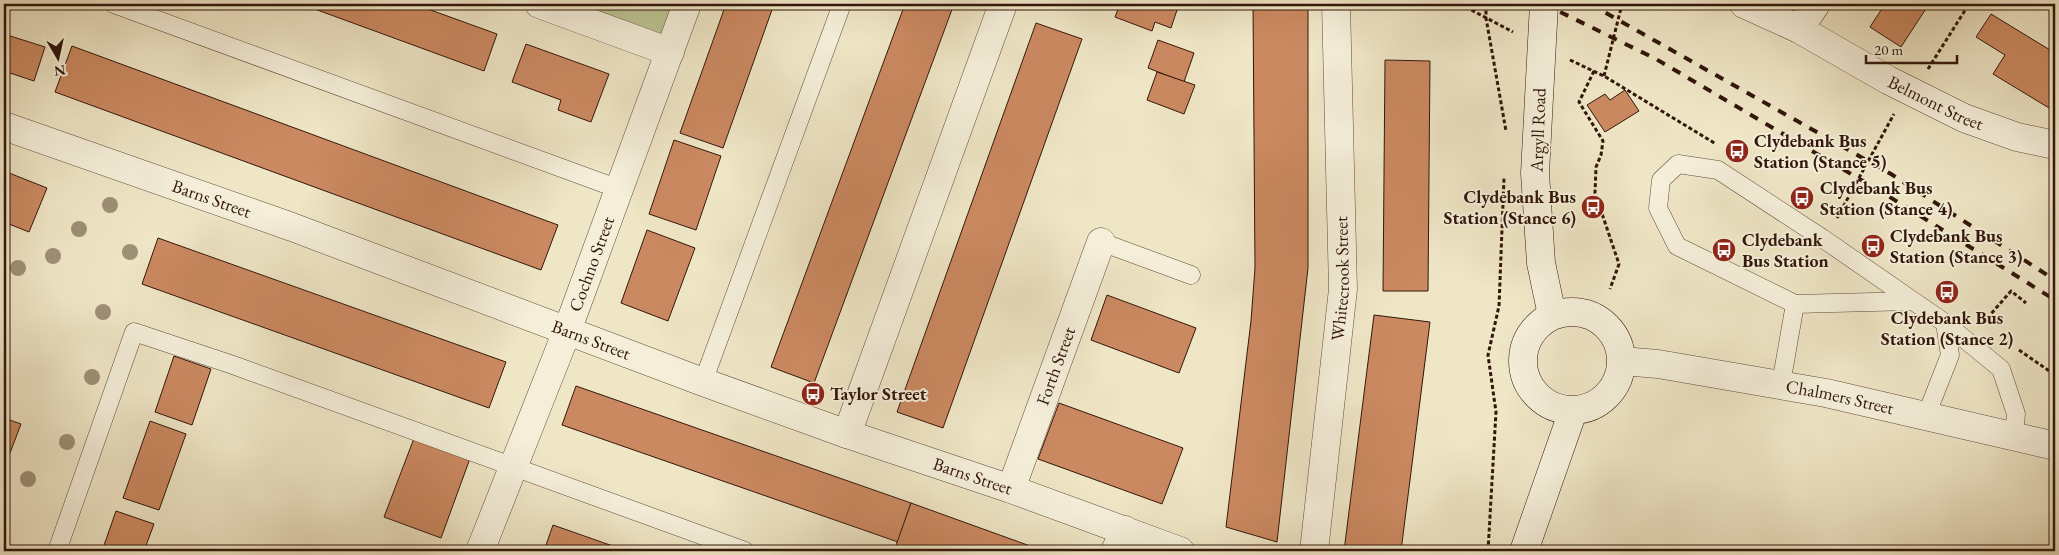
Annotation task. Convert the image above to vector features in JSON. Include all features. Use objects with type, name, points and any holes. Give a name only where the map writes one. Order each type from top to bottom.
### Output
[{"type":"street","points":[[539,4],[670,52]]},
{"type":"street","name":"Cochno Street","points":[[480,551],[567,331],[687,4]]},
{"type":"street","points":[[847,434],[1003,4]]},
{"type":"street","name":"Whitecrook Street","points":[[1314,551],[1343,289],[1336,4]]},
{"type":"street","name":"Argyll Road","points":[[1544,4],[1535,173],[1541,263],[1552,316]]},
{"type":"street","name":"Belmont Street","points":[[1744,4],[1799,28],[1910,91],[1964,118],[2016,137],[2055,145]]},
{"type":"street","points":[[1799,28],[1816,4]]},
{"type":"street","name":"Barns Street","points":[[4,126],[292,227],[703,382],[847,434],[1011,489],[1120,540],[1180,551]]},
{"type":"street","name":"Forth Street","points":[[1011,489],[1101,242]]},
{"type":"street","points":[[1571,311],[1590,314],[1608,326],[1618,341],[1622,361],[1619,379],[1608,396],[1593,406],[1574,411],[1555,407],[1538,397],[1527,382],[1523,363],[1526,344],[1536,327],[1552,316],[1571,311]]},
{"type":"street","name":"Chalmers Street","points":[[1622,361],[1658,364],[1781,384],[2055,446]]},
{"type":"street","points":[[1524,551],[1574,411]]},
{"type":"lane","points":[[114,4],[619,189]]},
{"type":"lane","points":[[703,382],[842,4]]},
{"type":"lane","points":[[1912,301],[1795,304],[1677,246],[1658,208],[1661,180],[1678,164],[1718,170],[1945,323],[2002,369],[2016,414],[2014,436]]},
{"type":"lane","points":[[1101,242],[1191,274]]},
{"type":"lane","points":[[1781,384],[1795,304]]},
{"type":"lane","points":[[1926,416],[1950,355],[1945,323]]},
{"type":"lane","points":[[57,551],[134,332],[234,365],[745,551]]},
{"type":"path","points":[[1460,4],[1604,76],[1721,147]]},
{"type":"path","points":[[1486,4],[1486,18],[1506,131],[1505,140]]},
{"type":"path","points":[[1604,76],[1622,4]]},
{"type":"path","points":[[1829,213],[1837,218],[1910,91],[1969,4]]},
{"type":"path","points":[[1594,71],[1579,102],[1603,141],[1601,155],[1596,167],[1595,193],[1619,264],[1610,289]]},
{"type":"path","points":[[1488,551],[1496,412],[1488,355],[1499,306],[1504,170]]},
{"type":"path","points":[[1982,324],[2011,291],[2026,303]]},
{"type":"green space","points":[[539,4],[687,4],[670,52]]},
{"type":"building","points":[[301,4],[414,4],[497,34],[484,71]]},
{"type":"building","points":[[726,4],[774,4],[723,148],[680,133]]},
{"type":"building","points":[[905,4],[954,4],[814,383],[771,367]]},
{"type":"building","points":[[1120,4],[1179,4],[1171,28],[1155,22],[1152,31],[1115,17]]},
{"type":"building","points":[[1253,4],[1301,4],[1308,7],[1308,268],[1277,542],[1226,527],[1251,321],[1255,268]]},
{"type":"building","points":[[1885,4],[1929,4],[1901,47],[1870,27]]},
{"type":"building","points":[[1991,14],[2055,53],[2054,111],[1993,74],[2005,55],[1976,37]]},
{"type":"building","points":[[1036,23],[1082,39],[943,428],[897,412]]},
{"type":"building","points":[[4,34],[45,47],[34,81],[4,71]]},
{"type":"building","points":[[1158,40],[1194,53],[1184,82],[1148,68]]},
{"type":"building","points":[[526,44],[609,74],[591,122],[558,110],[561,100],[512,82]]},
{"type":"building","points":[[72,46],[558,225],[541,270],[55,92]]},
{"type":"building","points":[[1385,60],[1430,61],[1428,291],[1383,291]]},
{"type":"building","points":[[1157,72],[1195,85],[1184,114],[1147,100]]},
{"type":"building","points":[[1625,90],[1639,111],[1605,132],[1587,105],[1605,94],[1610,100]]},
{"type":"building","points":[[674,140],[721,156],[696,230],[649,214]]},
{"type":"building","points":[[4,171],[47,188],[29,232],[4,222]]},
{"type":"building","points":[[647,230],[695,248],[668,321],[621,303]]},
{"type":"building","points":[[158,238],[506,362],[489,408],[142,284]]},
{"type":"building","points":[[1107,295],[1196,328],[1179,373],[1091,340]]},
{"type":"building","points":[[1374,315],[1430,322],[1401,551],[1344,551]]},
{"type":"building","points":[[174,356],[211,369],[192,425],[155,412]]},
{"type":"building","points":[[576,386],[911,503],[898,542],[562,425]]},
{"type":"building","points":[[1059,403],[1183,448],[1162,504],[1038,459]]},
{"type":"building","points":[[4,418],[21,424],[10,453],[4,451]]},
{"type":"building","points":[[150,421],[186,434],[159,510],[123,498]]},
{"type":"building","points":[[416,433],[472,453],[441,538],[384,517]]},
{"type":"building","points":[[911,503],[1044,551],[894,551]]},
{"type":"building","points":[[116,511],[154,524],[144,551],[102,551]]},
{"type":"building","points":[[553,525],[627,551],[544,551]]},
{"type":"railway","points":[[1544,4],[1656,59],[1885,194],[2055,300]]},
{"type":"railway","points":[[1590,4],[1891,174],[2055,280]]},
{"type":"place","name":"Clydebank Bus Station (Stance 5)","points":[[1737,151]]},
{"type":"place","name":"Clydebank Bus Station (Stance 4)","points":[[1802,198]]},
{"type":"place","name":"Clydebank Bus Station (Stance 6)","points":[[1593,207]]},
{"type":"place","name":"Clydebank Bus Station (Stance 3)","points":[[1873,246]]},
{"type":"place","name":"Clydebank Bus Station","points":[[1724,250]]},
{"type":"place","name":"Clydebank Bus Station (Stance 2)","points":[[1947,292]]},
{"type":"place","name":"Taylor Street","points":[[813,394]]}]
